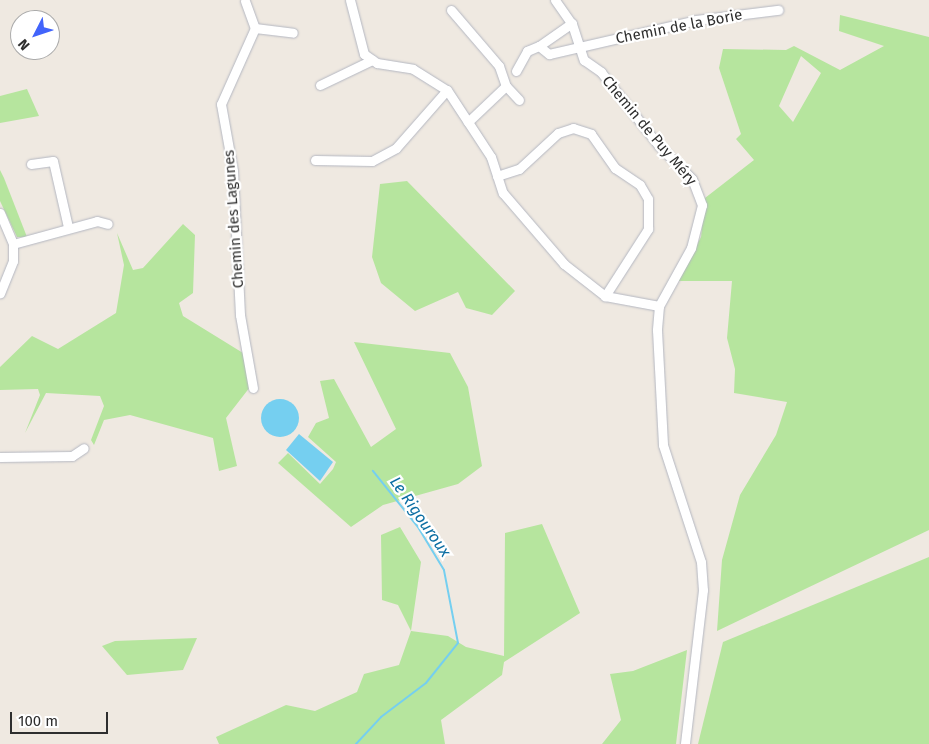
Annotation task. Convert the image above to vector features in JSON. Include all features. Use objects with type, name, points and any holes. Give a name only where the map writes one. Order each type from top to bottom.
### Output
[{"type":"street","points":[[243,0],[255,28],[293,33]]},
{"type":"street","points":[[350,0],[359,45],[372,60],[413,69],[447,90],[491,157],[503,193],[531,229],[577,276],[605,296],[659,306]]},
{"type":"street","name":"Chemin de Puy Méry","points":[[555,0],[572,23],[584,60],[601,72],[700,193],[700,224],[659,306],[663,445],[697,546],[703,590],[685,744]]},
{"type":"street","points":[[451,10],[499,66],[506,86],[519,100]]},
{"type":"street","name":"Chemin de la Borie","points":[[539,46],[549,54],[696,20],[778,10]]},
{"type":"street","points":[[516,71],[527,51],[539,46],[572,23]]},
{"type":"street","name":"Chemin des Lagunes","points":[[253,388],[240,315],[233,171],[221,104],[255,28]]},
{"type":"street","points":[[320,84],[372,60]]},
{"type":"street","points":[[468,122],[506,86]]},
{"type":"street","points":[[315,160],[372,161],[396,148],[447,90]]},
{"type":"street","points":[[497,176],[519,169],[558,133],[573,128],[591,134],[615,168],[640,185],[648,199],[648,229],[605,296]]},
{"type":"street","points":[[31,164],[53,161],[68,227]]},
{"type":"street","points":[[0,213],[13,244],[1,290]]},
{"type":"street","points":[[13,244],[68,227],[97,221],[108,224]]},
{"type":"street","points":[[0,458],[72,456],[84,448]]},
{"type":"green space","points":[[840,15],[929,37],[929,530],[717,631],[722,560],[740,495],[776,435],[787,402],[734,393],[735,369],[727,338],[732,281],[678,281],[701,237],[705,198],[754,160],[736,139],[741,134],[719,68],[723,49],[786,50],[794,46],[840,70],[884,46],[839,31]],"holes":[[[801,56],[821,73],[793,122],[779,106]]]},
{"type":"green space","points":[[27,89],[39,116],[0,123],[0,96]]},
{"type":"green space","points":[[0,170],[27,237],[17,237],[0,201]]},
{"type":"green space","points":[[407,181],[515,291],[492,315],[466,308],[458,292],[415,311],[381,283],[372,257],[380,184]]},
{"type":"green space","points":[[183,224],[195,235],[193,293],[179,303],[183,316],[243,353],[250,387],[226,418],[237,466],[219,471],[213,438],[130,415],[104,420],[94,445],[91,440],[104,406],[100,396],[46,393],[25,433],[40,395],[38,389],[0,390],[0,367],[32,336],[58,349],[116,313],[124,265],[117,233],[133,270],[143,268]]},
{"type":"green space","points":[[354,342],[450,353],[468,387],[482,466],[458,484],[383,505],[351,527],[278,463],[288,453],[320,484],[333,469],[336,462],[308,437],[316,423],[329,418],[320,381],[334,379],[371,447],[396,429]]},
{"type":"green space","points":[[542,524],[580,613],[504,662],[502,675],[441,720],[445,744],[219,744],[216,737],[286,705],[315,711],[357,692],[364,674],[399,665],[411,631],[448,636],[466,647],[504,656],[505,533]]},
{"type":"green space","points":[[400,527],[421,562],[411,631],[398,605],[382,600],[381,535]]},
{"type":"green space","points":[[929,557],[929,744],[698,744],[723,642]]},
{"type":"green space","points":[[197,638],[183,670],[127,675],[102,646],[115,641]]},
{"type":"green space","points":[[687,650],[676,744],[602,744],[621,720],[610,674],[633,671]]},
{"type":"water","points":[[280,399],[294,404],[299,418],[294,432],[280,437],[266,432],[261,418],[266,404]]},
{"type":"water","points":[[299,434],[333,462],[320,481],[286,450]]},
{"type":"waterway","name":"Le Rigouroux","points":[[356,744],[381,717],[426,683],[458,643],[444,570],[418,527],[373,471]]}]
